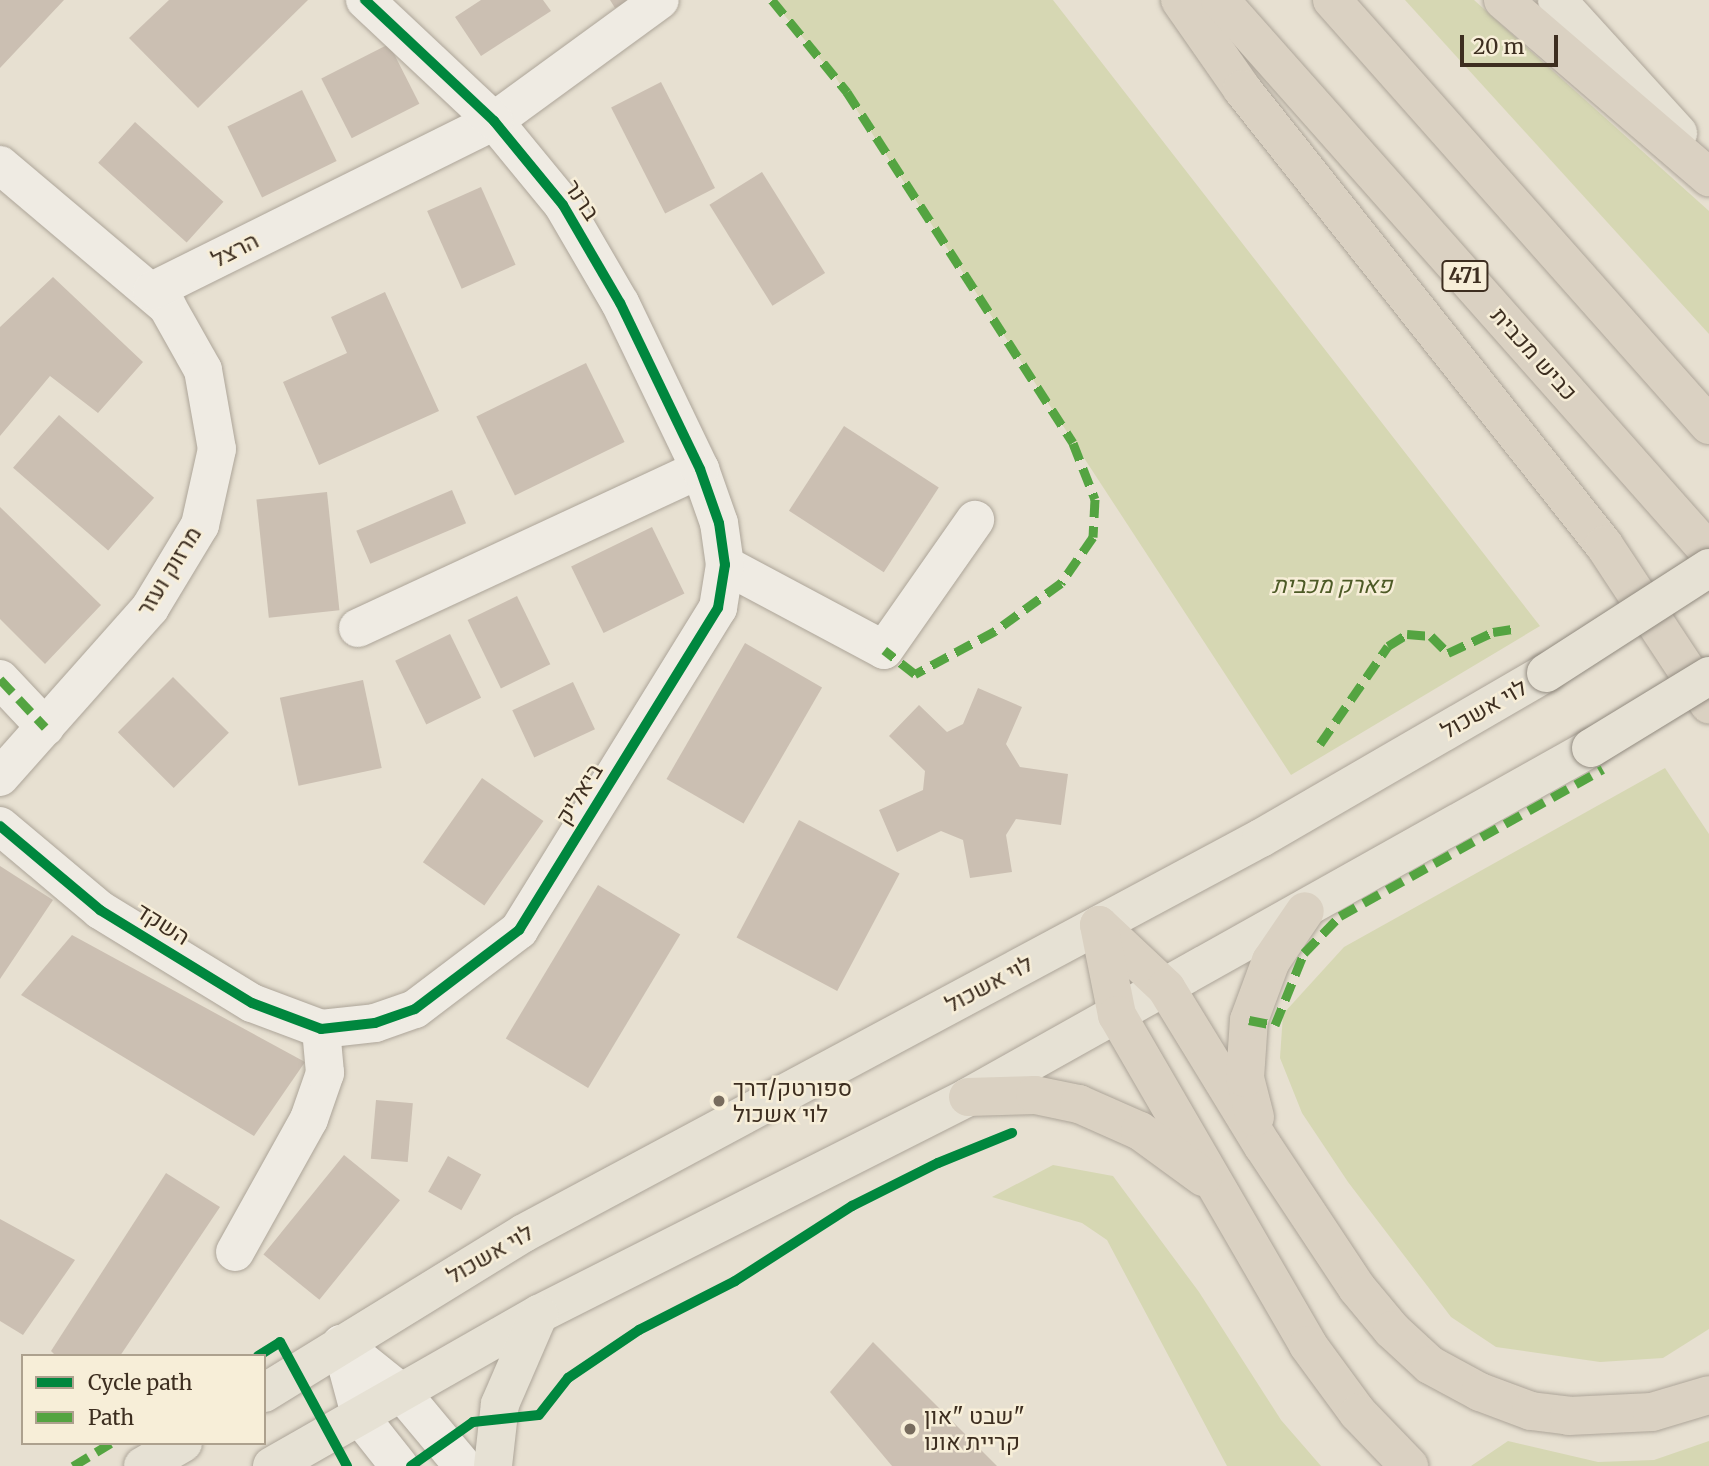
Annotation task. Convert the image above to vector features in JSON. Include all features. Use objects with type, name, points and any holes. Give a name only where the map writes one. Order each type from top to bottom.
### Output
[{"type":"highway","points":[[1180,0],[1242,89],[1604,545],[1709,704]]},
{"type":"highway","name":"כביש מכבית","points":[[1220,0],[1709,552]]},
{"type":"highway","points":[[1332,0],[1709,425]]},
{"type":"highway","points":[[1503,0],[1709,177]]},
{"type":"highway","points":[[1263,1146],[1245,1078],[1249,1020],[1270,961],[1305,911]]},
{"type":"highway","points":[[1099,925],[1166,988],[1263,1146],[1349,1276],[1392,1330],[1450,1376],[1531,1411],[1569,1416],[1652,1412],[1709,1395]]},
{"type":"highway","points":[[1099,925],[1117,1015],[1308,1345],[1358,1413],[1409,1466]]},
{"type":"highway","points":[[968,1097],[1035,1095],[1079,1104],[1140,1131],[1219,1191]]},
{"type":"main road","points":[[1556,0],[1709,164]]},
{"type":"main road","name":"לוי אשכול","points":[[266,1392],[524,1233],[1261,838],[1546,673],[1709,568]]},
{"type":"main road","points":[[272,1466],[361,1418],[539,1314],[968,1097],[1305,911],[1591,748],[1709,676]]},
{"type":"main road","points":[[493,1466],[500,1404],[539,1314]]},
{"type":"main road","points":[[143,1466],[180,1445]]},
{"type":"street","name":"ברנר","points":[[365,0],[494,121],[563,205],[620,303],[700,470]]},
{"type":"street","name":"הרצל","points":[[152,291],[494,121],[660,0]]},
{"type":"street","points":[[0,165],[152,291]]},
{"type":"street","name":"מרזוק ועזר","points":[[0,777],[150,608],[184,555],[207,504],[217,449],[208,386],[182,325],[152,291]]},
{"type":"street","points":[[358,628],[700,470]]},
{"type":"street","name":"ביאליק","points":[[321,1029],[375,1023],[415,1009],[519,930],[718,608],[725,565],[719,523],[700,470]]},
{"type":"street","points":[[725,565],[884,650],[975,520]]},
{"type":"street","points":[[0,679],[45,727]]},
{"type":"street","name":"השקד","points":[[0,826],[100,910],[252,1003],[321,1029]]},
{"type":"street","points":[[235,1252],[309,1119],[325,1073],[321,1029]]},
{"type":"street","points":[[341,1345],[402,1393],[463,1466]]},
{"type":"street","points":[[341,1345],[361,1418],[399,1466]]},
{"type":"green space","name":"פארק מכבית","points":[[772,0],[1053,0],[1540,626],[1291,775],[836,78]]},
{"type":"green space","points":[[1405,0],[1474,0],[1709,211],[1709,334]]},
{"type":"green space","points":[[1665,768],[1709,834],[1709,1329],[1663,1358],[1600,1362],[1496,1347],[1451,1317],[1348,1182],[1302,1113],[1280,1058],[1283,1014],[1344,947]]},
{"type":"green space","points":[[1053,1165],[1113,1176],[1199,1292],[1281,1420],[1321,1466],[1227,1466],[1107,1240],[1082,1223],[992,1197]]},
{"type":"green space","points":[[1508,1441],[1598,1462],[1654,1460],[1709,1441],[1709,1466],[1471,1466]]},
{"type":"building","points":[[0,0],[64,0],[0,68]]},
{"type":"building","points":[[169,0],[308,0],[198,108],[129,38]]},
{"type":"building","points":[[481,0],[543,0],[551,11],[481,56],[455,17]]},
{"type":"building","points":[[610,0],[630,0],[615,8]]},
{"type":"building","points":[[389,44],[419,104],[352,138],[321,79]]},
{"type":"building","points":[[661,82],[715,188],[665,213],[611,107]]},
{"type":"building","points":[[302,90],[337,161],[262,197],[227,126]]},
{"type":"building","points":[[135,122],[223,202],[187,242],[98,163]]},
{"type":"building","points":[[762,172],[825,273],[772,306],[709,205]]},
{"type":"building","points":[[481,187],[516,265],[462,289],[427,211]]},
{"type":"building","points":[[53,277],[143,362],[98,413],[50,376],[0,436],[0,327]]},
{"type":"building","points":[[385,292],[439,411],[319,465],[283,382],[347,353],[331,317]]},
{"type":"building","points":[[586,363],[625,442],[515,496],[476,416]]},
{"type":"building","points":[[59,415],[154,498],[108,550],[13,468]]},
{"type":"building","points":[[844,426],[939,488],[884,572],[789,511]]},
{"type":"building","points":[[452,490],[466,523],[370,564],[356,531]]},
{"type":"building","points":[[327,492],[339,610],[269,618],[256,499]]},
{"type":"building","points":[[0,507],[101,605],[45,664],[0,619]]},
{"type":"building","points":[[652,527],[684,594],[604,633],[571,566]]},
{"type":"building","points":[[517,596],[550,664],[501,688],[468,620]]},
{"type":"building","points":[[450,634],[481,698],[426,725],[395,661]]},
{"type":"building","points":[[745,643],[822,688],[744,823],[666,779]]},
{"type":"building","points":[[173,677],[229,733],[174,788],[118,732]]},
{"type":"building","points":[[363,680],[382,768],[299,786],[280,698]]},
{"type":"building","points":[[573,682],[595,729],[534,757],[512,710]]},
{"type":"building","points":[[978,688],[1022,707],[1006,744],[1020,767],[1068,774],[1061,825],[1016,819],[1006,835],[1012,872],[970,878],[963,840],[941,831],[897,852],[879,810],[923,790],[925,771],[889,736],[919,705],[947,732],[963,724]]},
{"type":"building","points":[[482,778],[543,821],[484,905],[423,862]]},
{"type":"building","points":[[799,820],[900,874],[837,991],[737,937]]},
{"type":"building","points":[[0,866],[53,900],[0,979]]},
{"type":"building","points":[[598,885],[680,934],[588,1088],[506,1038]]},
{"type":"building","points":[[72,935],[305,1062],[254,1136],[21,995]]},
{"type":"building","points":[[376,1100],[413,1103],[408,1162],[371,1159]]},
{"type":"building","points":[[344,1155],[400,1200],[319,1300],[263,1254]]},
{"type":"building","points":[[448,1156],[481,1174],[461,1210],[428,1192]]},
{"type":"building","points":[[166,1173],[220,1207],[121,1354],[54,1354],[51,1351]]},
{"type":"building","points":[[0,1219],[75,1260],[23,1335],[0,1321]]},
{"type":"building","name":"שבט \"און\" קריית אונו","points":[[873,1342],[997,1466],[892,1466],[830,1392]]},
{"type":"marked path","points":[[772,0],[847,92],[1073,443],[1095,499],[1093,537],[1061,583],[995,631],[915,674],[884,650]]},
{"type":"marked path","points":[[1320,744],[1388,646],[1407,634],[1431,636],[1448,653],[1493,632],[1517,628]]},
{"type":"marked path","points":[[0,679],[45,727]]},
{"type":"marked path","points":[[1249,1020],[1275,1025],[1304,953],[1340,916],[1603,769]]},
{"type":"marked path","points":[[73,1466],[108,1445]]},
{"type":"cycle path","points":[[0,826],[100,910],[252,1003],[321,1029],[375,1023],[415,1009],[519,930],[718,608],[725,565],[719,523],[700,469],[620,303],[563,205],[494,121],[365,0]]},
{"type":"cycle path","points":[[411,1466],[473,1422],[539,1415],[568,1378],[639,1330],[735,1281],[852,1206],[938,1163],[1012,1133]]},
{"type":"cycle path","points":[[261,1354],[280,1342],[347,1466]]},
{"type":"place","name":"ספורטק/דרך לוי אשכול","points":[[719,1101]]},
{"type":"place","name":"שבט \"און\" קריית אונו","points":[[910,1429]]}]
